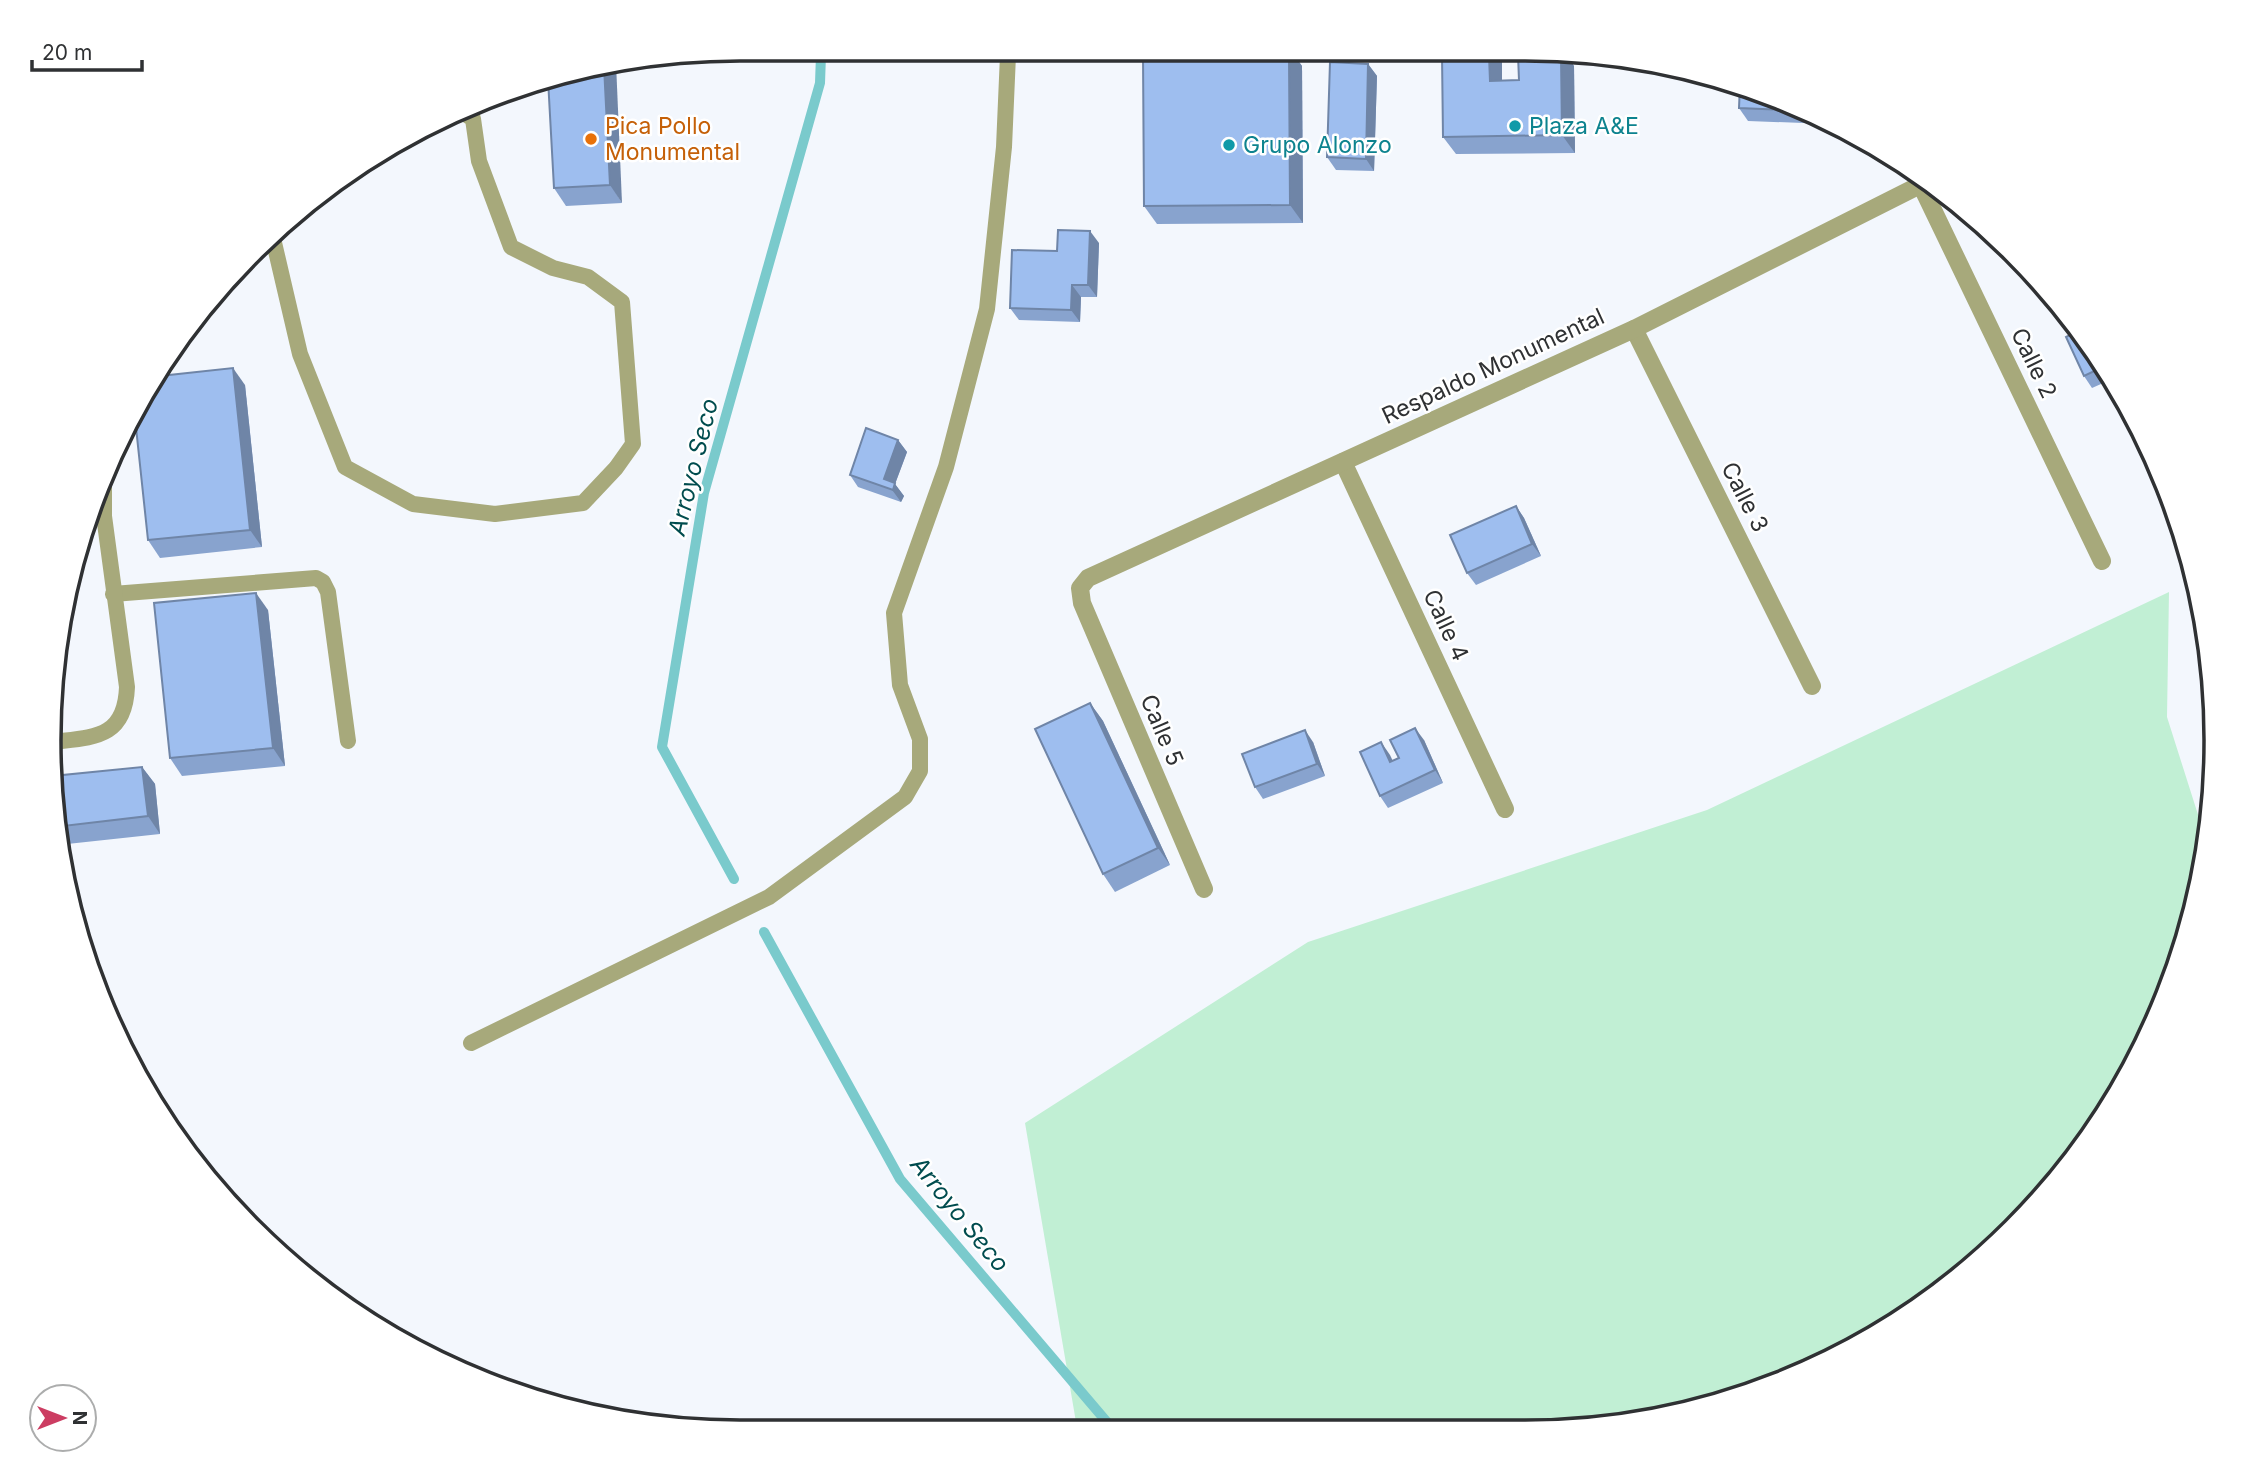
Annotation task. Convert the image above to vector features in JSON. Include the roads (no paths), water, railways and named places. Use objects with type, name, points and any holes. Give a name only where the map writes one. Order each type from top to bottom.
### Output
[{"type":"street","name":"Respaldo Monumental","points":[[1080,588],[1088,578],[1633,329],[1917,187]]},
{"type":"street","name":"Calle 2","points":[[1928,195],[2102,562]]},
{"type":"street","name":"Calle 3","points":[[1633,329],[1812,686]]},
{"type":"street","name":"Calle 4","points":[[1343,462],[1504,809]]},
{"type":"street","name":"Calle 5","points":[[1080,588],[1082,603],[1204,889]]},
{"type":"lane","points":[[471,1043],[769,897],[905,797],[919,771],[919,739],[900,685],[894,613],[946,467],[987,309],[1004,147],[1007,61]]},
{"type":"lane","points":[[275,246],[300,354],[345,467],[413,504],[495,514],[583,503],[616,468],[633,444],[622,302],[588,277],[553,268],[511,247],[479,161],[471,118]]},
{"type":"lane","points":[[61,741],[96,737],[110,729],[126,703],[127,687],[113,594],[104,504]]},
{"type":"lane","points":[[113,594],[316,578],[328,592],[348,741]]},
{"type":"waterway","name":"Arroyo Seco","points":[[734,879],[662,747],[704,493],[820,83],[821,61]]},
{"type":"waterway","name":"Arroyo Seco","points":[[764,932],[900,1179],[1105,1420]]},
{"type":"place","name":"Plaza A&E","points":[[1515,126]]},
{"type":"place","name":"Pica Pollo Monumental","points":[[591,139]]},
{"type":"place","name":"Grupo Alonzo","points":[[1229,145]]}]
